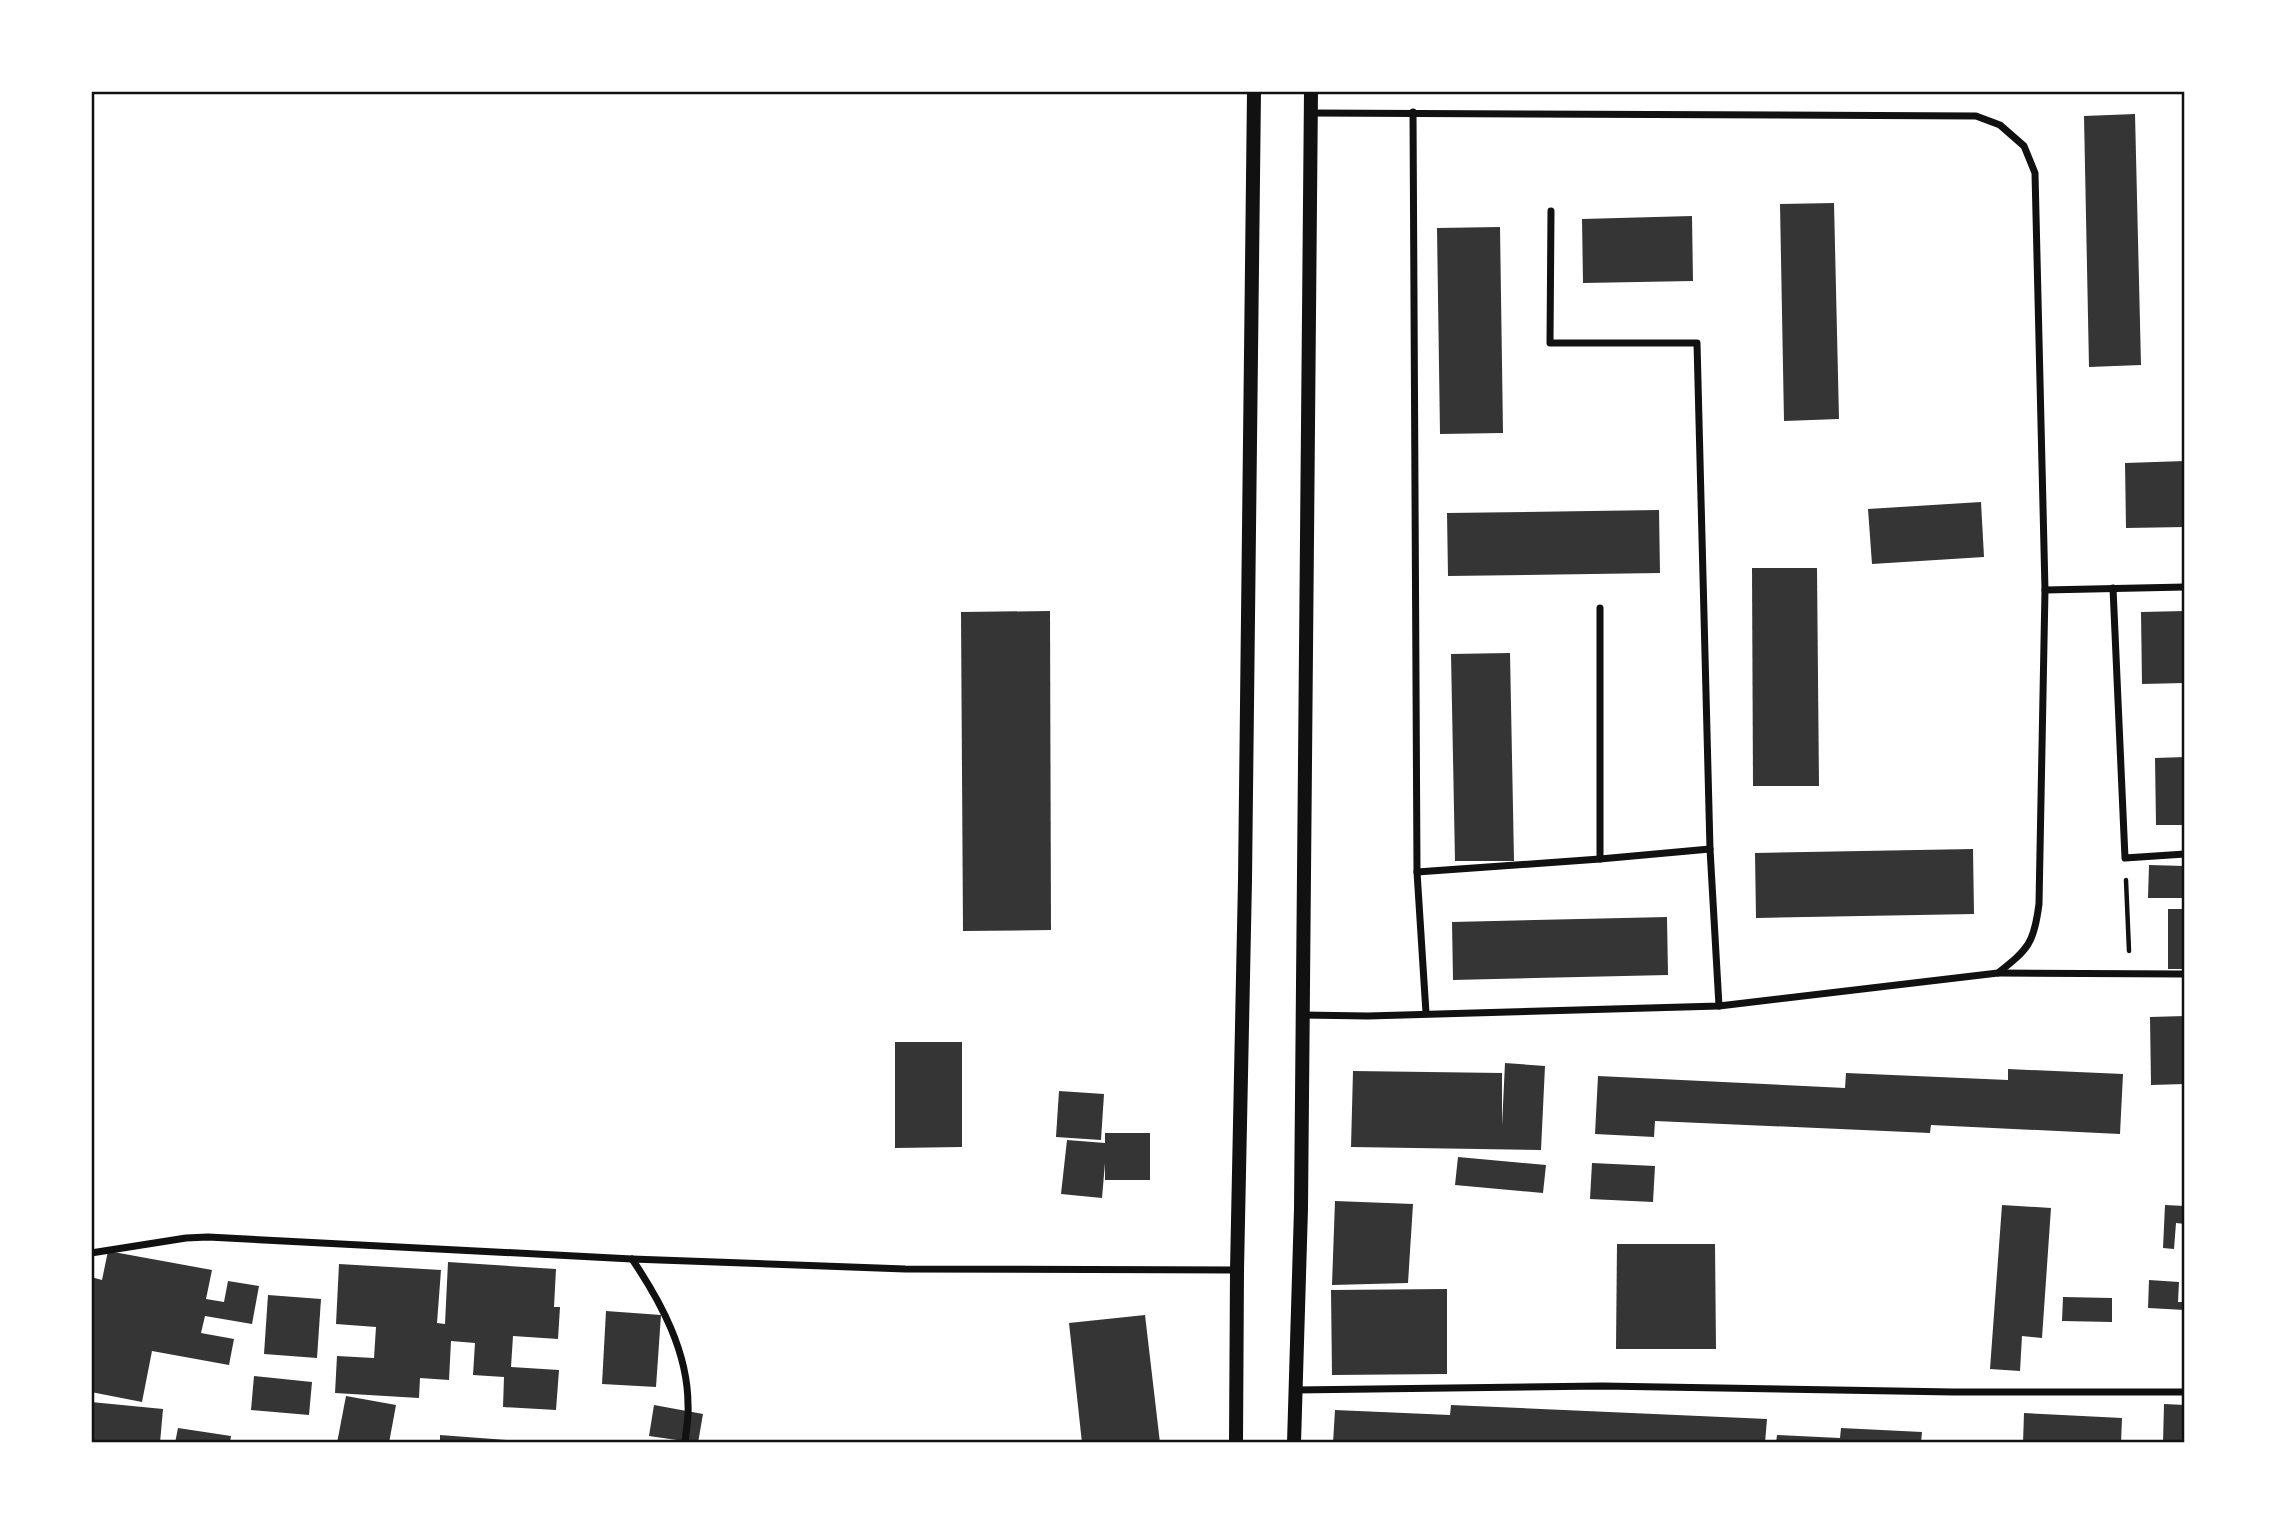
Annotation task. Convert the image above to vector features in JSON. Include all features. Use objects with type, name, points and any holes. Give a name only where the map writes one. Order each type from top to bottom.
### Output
[{"type":"main road","points":[[1236,1443],[1254,91]]},
{"type":"main road","points":[[1294,1443],[1301,1209],[1311,91]]},
{"type":"street","points":[[1413,112],[1417,872],[1426,1013]]},
{"type":"street","points":[[1311,113],[1976,116],[2000,125],[2024,146],[2035,173],[2045,590],[2037,916],[2036,927],[2026,950],[1997,973]]},
{"type":"street","points":[[1551,211],[1550,343],[1697,342],[1710,849],[1719,1006]]},
{"type":"street","points":[[2045,590],[2185,587]]},
{"type":"street","points":[[2113,588],[2125,858],[2185,853]]},
{"type":"street","points":[[1600,608],[1600,859]]},
{"type":"street","points":[[1417,872],[1710,849]]},
{"type":"street","points":[[1302,1015],[1368,1016],[1719,1006],[1997,973],[2185,974]]},
{"type":"street","points":[[91,1253],[208,1237],[632,1259],[905,1269],[1237,1270]]},
{"type":"street","points":[[632,1259],[654,1291],[671,1326],[682,1364],[688,1404],[685,1443]]},
{"type":"street","points":[[1296,1390],[1602,1386],[1953,1392],[2185,1392]]},
{"type":"path","points":[[2125,858],[2130,974]]},
{"type":"building","points":[[2135,114],[2141,365],[2089,367],[2084,116]]},
{"type":"building","points":[[1834,203],[1839,419],[1784,421],[1780,204]]},
{"type":"building","points":[[1692,216],[1693,281],[1583,283],[1582,219]]},
{"type":"building","points":[[1500,227],[1503,433],[1440,434],[1437,228]]},
{"type":"building","points":[[2185,461],[2185,527],[2126,528],[2125,463]]},
{"type":"building","points":[[1981,502],[1984,557],[1872,564],[1868,509]]},
{"type":"building","points":[[1659,510],[1660,573],[1448,576],[1447,513]]},
{"type":"building","points":[[1752,568],[1817,568],[1819,786],[1753,786]]},
{"type":"building","points":[[1050,611],[1051,930],[963,931],[961,612]]},
{"type":"building","points":[[2185,611],[2185,683],[2142,684],[2141,612]]},
{"type":"building","points":[[1510,653],[1514,861],[1455,861],[1451,654]]},
{"type":"building","points":[[2185,757],[2185,825],[2156,825],[2155,758]]},
{"type":"building","points":[[1973,849],[1974,914],[1756,918],[1755,853]]},
{"type":"building","points":[[2149,865],[2185,866],[2185,898],[2148,898]]},
{"type":"building","points":[[2168,909],[2185,909],[2185,969],[2168,969]]},
{"type":"building","points":[[1667,917],[1668,975],[1453,980],[1452,922]]},
{"type":"building","points":[[2185,1016],[2185,1084],[2151,1085],[2150,1017]]},
{"type":"building","points":[[895,1042],[962,1042],[962,1147],[895,1148]]},
{"type":"building","points":[[1505,1063],[1545,1066],[1541,1150],[1351,1147],[1353,1071],[1502,1073],[1502,1126]]},
{"type":"building","points":[[2008,1069],[2123,1074],[2120,1134],[1931,1125],[1930,1133],[1655,1121],[1654,1137],[1595,1134],[1598,1076],[1845,1088],[1846,1073],[2008,1080]]},
{"type":"building","points":[[1059,1091],[1104,1094],[1101,1140],[1056,1137]]},
{"type":"building","points":[[1105,1133],[1150,1133],[1150,1180],[1105,1180],[1105,1163],[1102,1198],[1061,1194],[1067,1140],[1105,1143]]},
{"type":"building","points":[[1458,1157],[1546,1165],[1543,1193],[1455,1185]]},
{"type":"building","points":[[1592,1163],[1655,1166],[1653,1202],[1590,1199]]},
{"type":"building","points":[[1335,1201],[1413,1204],[1408,1283],[1332,1285]]},
{"type":"building","points":[[2002,1205],[2051,1208],[2042,1338],[2022,1336],[2020,1371],[1990,1369]]},
{"type":"building","points":[[2165,1205],[2185,1206],[2185,1224],[2176,1223],[2174,1249],[2163,1248]]},
{"type":"building","points":[[1617,1244],[1715,1244],[1716,1349],[1616,1349]]},
{"type":"building","points":[[108,1251],[212,1270],[206,1299],[224,1302],[228,1281],[259,1286],[252,1324],[205,1316],[201,1333],[234,1339],[229,1365],[152,1351],[142,1402],[91,1392],[91,1277],[102,1280]]},
{"type":"building","points":[[448,1262],[556,1269],[554,1307],[560,1307],[558,1339],[513,1336],[511,1367],[559,1370],[556,1410],[503,1407],[504,1377],[473,1375],[475,1343],[451,1341],[449,1380],[420,1378],[419,1398],[335,1393],[337,1356],[374,1358],[376,1327],[336,1324],[339,1264],[441,1270],[437,1323],[445,1324]]},
{"type":"building","points":[[2149,1280],[2179,1282],[2178,1302],[2185,1302],[2185,1310],[2148,1308]]},
{"type":"building","points":[[1447,1289],[1447,1374],[1332,1375],[1331,1290]]},
{"type":"building","points":[[268,1295],[321,1299],[317,1358],[264,1354]]},
{"type":"building","points":[[2063,1297],[2112,1298],[2112,1322],[2062,1321]]},
{"type":"building","points":[[606,1311],[661,1315],[656,1387],[602,1384]]},
{"type":"building","points":[[1145,1315],[1160,1443],[1082,1443],[1069,1323]]},
{"type":"building","points":[[254,1376],[312,1382],[309,1415],[251,1410]]},
{"type":"building","points":[[346,1396],[396,1405],[389,1443],[337,1443]]},
{"type":"building","points":[[91,1402],[163,1409],[160,1443],[91,1443]]},
{"type":"building","points":[[2164,1404],[2185,1405],[2185,1443],[2163,1443]]},
{"type":"building","points":[[654,1405],[703,1414],[698,1443],[649,1436]]},
{"type":"building","points":[[1451,1405],[1767,1419],[1765,1443],[1333,1443],[1335,1410],[1450,1415]]},
{"type":"building","points":[[2024,1413],[2122,1418],[2121,1443],[2023,1443]]},
{"type":"building","points":[[178,1428],[231,1436],[230,1443],[175,1443]]},
{"type":"building","points":[[1841,1428],[1922,1432],[1921,1443],[1776,1443],[1777,1435],[1840,1438]]},
{"type":"building","points":[[440,1435],[521,1441],[521,1443],[440,1443]]}]
